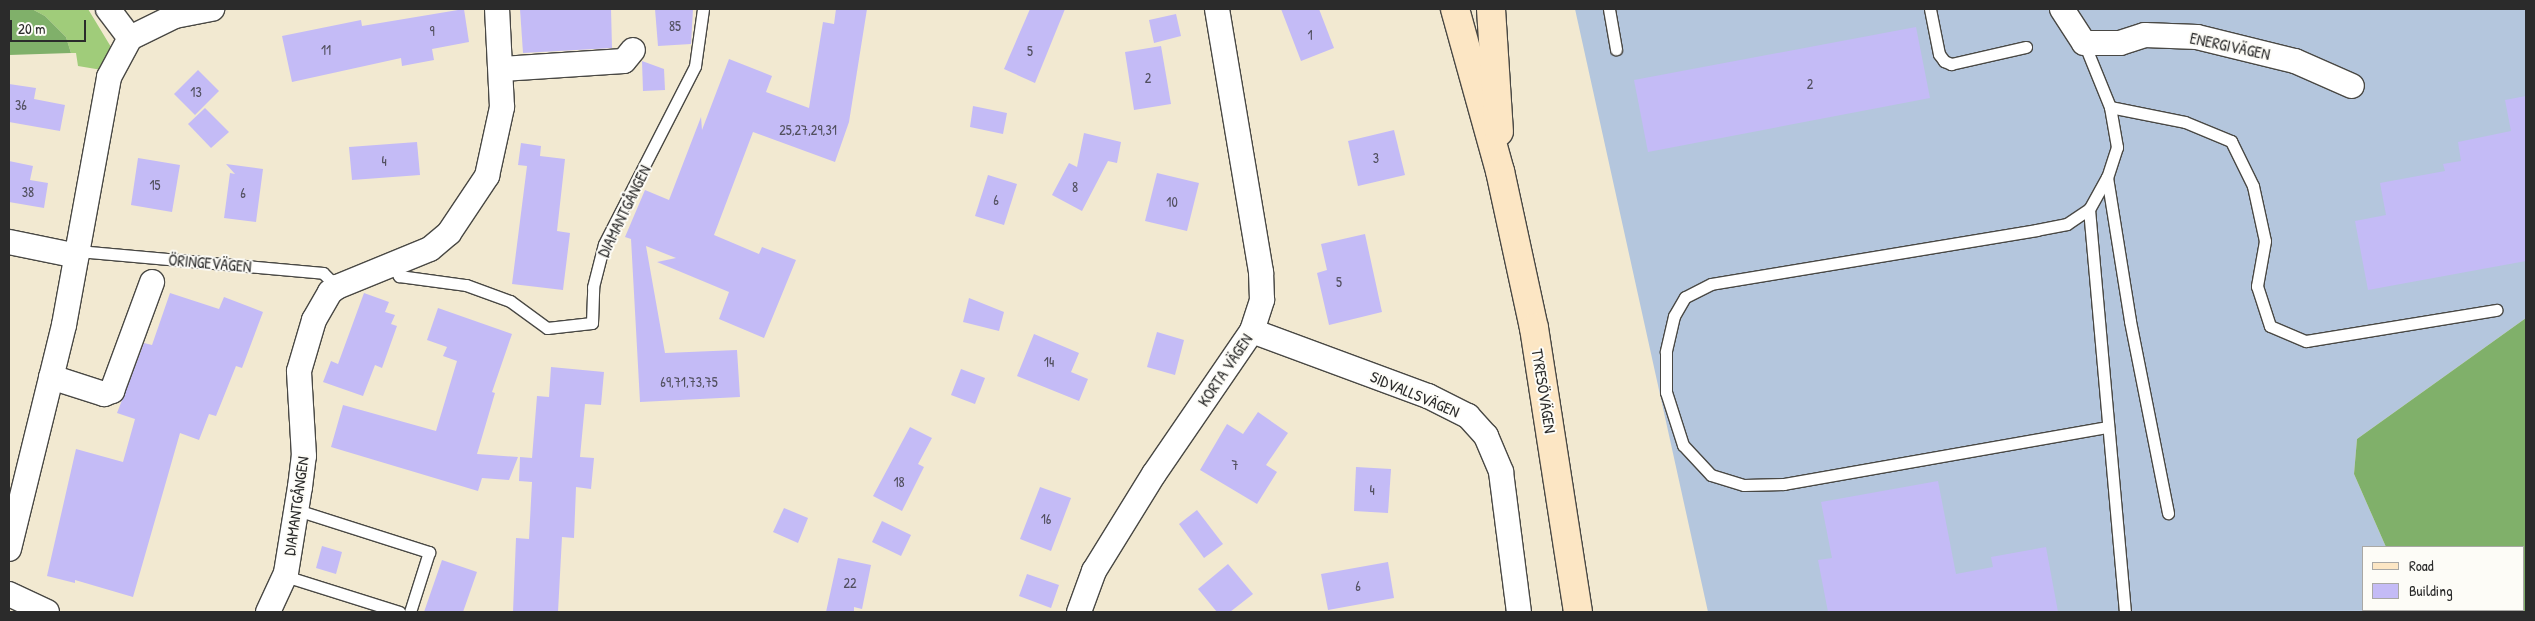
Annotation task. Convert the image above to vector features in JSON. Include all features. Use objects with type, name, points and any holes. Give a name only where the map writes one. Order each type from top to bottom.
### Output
[{"type":"main road","name":"TYRESÖVÄGEN","points":[[1455,9],[1500,171],[1534,328],[1578,612]]},
{"type":"main road","name":"TYRESÖVÄGEN","points":[[1490,9],[1497,65],[1500,171]]},
{"type":"street","points":[[108,9],[130,38]]},
{"type":"street","points":[[9,549],[52,377],[78,254],[110,77],[130,38],[175,16],[212,9]]},
{"type":"street","points":[[336,287],[430,249],[449,233],[487,176],[500,125],[502,69],[497,9]]},
{"type":"street","name":"KORTA VÄGEN","points":[[1079,612],[1094,571],[1154,474],[1252,331],[1262,300],[1261,272],[1217,9]]},
{"type":"street","points":[[2062,9],[2084,43]]},
{"type":"street","name":"ENERGIVÄGEN","points":[[2084,43],[2120,43],[2145,35],[2197,37],[2295,61],[2352,86]]},
{"type":"street","points":[[502,69],[624,61],[633,50]]},
{"type":"street","name":"ÖRINGEVÄGEN","points":[[9,242],[78,254]]},
{"type":"street","name":"ÖRINGEVÄGEN","points":[[52,377],[104,394],[112,391],[152,282]]},
{"type":"street","name":"DIAMANTGÅNGEN","points":[[268,612],[285,576],[297,510],[304,456],[299,371],[314,320],[330,292],[336,287]]},
{"type":"street","name":"SIDVALLSVÄGEN","points":[[1252,331],[1428,396],[1468,416],[1486,436],[1501,472],[1519,612]]},
{"type":"street","points":[[9,594],[47,612]]},
{"type":"lane","name":"DIAMANTGÅNGEN","points":[[392,263],[399,276],[466,285],[510,301],[547,328],[592,323],[592,287],[604,244],[695,66],[703,9]]},
{"type":"lane","points":[[1609,9],[1616,49]]},
{"type":"lane","points":[[1930,9],[1939,54],[1944,61],[1951,64],[2026,47]]},
{"type":"lane","points":[[2084,43],[2110,107],[2116,147],[2107,178],[2089,209],[2067,224],[2037,230],[1711,284],[1685,296],[1674,316],[1666,352],[1666,392],[1684,445],[1711,475],[1744,485],[1784,484],[2108,426]]},
{"type":"lane","points":[[2110,107],[2185,122],[2232,140],[2253,186],[2265,241],[2257,286],[2270,326],[2306,341],[2496,310]]},
{"type":"lane","points":[[2107,178],[2130,321],[2168,513]]},
{"type":"lane","points":[[2089,209],[2125,612]]},
{"type":"lane","name":"ÖRINGEVÄGEN","points":[[78,254],[323,273],[336,287]]},
{"type":"lane","points":[[297,510],[429,552],[410,612]]},
{"type":"lane","points":[[285,576],[399,612]]},
{"type":"shaded area","points":[[1575,9],[2526,9],[2526,318],[2357,439],[2354,474],[2386,546],[2362,546],[2362,611],[2367,612],[1708,612]]},
{"type":"green space","points":[[9,9],[32,9],[45,16],[66,37],[71,53],[9,55]]},
{"type":"green space","points":[[32,9],[88,9],[111,47],[109,59],[102,70],[78,66],[76,53],[71,53],[66,37],[45,16]]},
{"type":"green space","points":[[2526,318],[2526,612],[2367,612],[2525,611],[2525,546],[2386,546],[2354,474],[2357,439]]},
{"type":"building","points":[[464,9],[469,42],[432,49],[434,60],[402,66],[401,58],[292,82],[282,36],[361,20],[362,26]]},
{"type":"building","points":[[520,9],[611,9],[612,48],[523,53]]},
{"type":"building","points":[[655,9],[693,9],[691,44],[658,46]]},
{"type":"building","points":[[836,9],[867,9],[849,122],[835,162],[753,132],[714,235],[759,254],[762,247],[796,260],[764,338],[719,319],[729,292],[657,262],[676,258],[646,246],[665,353],[737,350],[740,397],[640,402],[631,239],[625,237],[645,190],[669,200],[701,117],[702,130],[729,59],[772,76],[766,92],[809,108],[823,22],[834,24]]},
{"type":"building","points":[[1030,9],[1065,9],[1035,83],[1004,69]]},
{"type":"building","points":[[1281,9],[1319,9],[1334,48],[1301,61]]},
{"type":"building","points":[[1176,14],[1181,36],[1154,43],[1149,20]]},
{"type":"building","points":[[1916,27],[1930,98],[1648,152],[1634,80]]},
{"type":"building","points":[[1161,46],[1171,104],[1134,110],[1125,52]]},
{"type":"building","points":[[642,61],[664,69],[665,90],[643,91]]},
{"type":"building","points":[[198,70],[219,91],[195,115],[174,94]]},
{"type":"building","points":[[9,84],[36,88],[34,99],[65,105],[60,131],[9,122]]},
{"type":"building","points":[[2526,96],[2526,261],[2368,290],[2355,221],[2386,215],[2380,183],[2445,171],[2443,164],[2461,161],[2458,142],[2511,131],[2505,100]]},
{"type":"building","points":[[973,106],[1007,113],[1003,134],[970,127]]},
{"type":"building","points":[[205,108],[229,132],[211,148],[188,124]]},
{"type":"building","points":[[1394,130],[1405,175],[1358,186],[1348,141]]},
{"type":"building","points":[[1084,133],[1121,142],[1117,163],[1108,161],[1082,211],[1052,195],[1069,163],[1077,167]]},
{"type":"building","points":[[417,142],[420,175],[352,180],[349,147]]},
{"type":"building","points":[[521,143],[541,146],[540,156],[565,159],[557,231],[570,233],[563,290],[512,284],[527,166],[518,165]]},
{"type":"building","points":[[138,158],[180,165],[172,212],[131,205]]},
{"type":"building","points":[[9,161],[33,166],[30,180],[48,183],[44,208],[9,202]]},
{"type":"building","points":[[226,164],[263,169],[256,222],[224,218],[230,173],[235,174]]},
{"type":"building","points":[[1157,173],[1199,183],[1187,231],[1145,221]]},
{"type":"building","points":[[988,175],[1017,184],[1004,225],[975,216]]},
{"type":"building","points":[[1365,234],[1382,312],[1329,325],[1317,273],[1327,270],[1321,244]]},
{"type":"building","points":[[170,293],[219,309],[224,297],[263,312],[242,368],[236,366],[216,416],[209,414],[199,440],[180,433],[133,597],[75,580],[75,583],[47,576],[76,449],[123,462],[135,419],[117,413],[144,343],[152,345]]},
{"type":"building","points":[[364,293],[389,302],[385,312],[395,315],[391,324],[397,326],[382,368],[375,365],[363,396],[323,382],[331,361],[338,364]]},
{"type":"building","points":[[969,298],[1004,312],[999,331],[963,322]]},
{"type":"building","points":[[438,308],[512,334],[492,392],[495,393],[477,454],[518,457],[509,480],[482,478],[478,491],[331,447],[343,405],[436,431],[457,361],[443,356],[447,347],[427,340]]},
{"type":"building","points":[[1157,332],[1184,340],[1175,375],[1147,367]]},
{"type":"building","points":[[1034,334],[1079,353],[1071,372],[1088,379],[1079,401],[1017,376]]},
{"type":"building","points":[[551,367],[604,372],[601,405],[585,404],[580,457],[594,458],[591,489],[576,487],[574,538],[562,537],[558,612],[513,612],[516,538],[529,539],[532,482],[519,481],[520,457],[532,458],[537,396],[549,397]]},
{"type":"building","points":[[961,369],[985,378],[975,404],[951,395]]},
{"type":"building","points":[[1258,412],[1288,433],[1266,465],[1277,472],[1257,504],[1200,470],[1227,424],[1243,434]]},
{"type":"building","points":[[910,427],[932,438],[918,464],[924,467],[902,511],[873,496]]},
{"type":"building","points":[[1356,467],[1391,469],[1388,513],[1354,511]]},
{"type":"building","points":[[1938,481],[1956,574],[1993,567],[1991,557],[2046,547],[2058,612],[1828,612],[1818,560],[1832,558],[1821,502]]},
{"type":"building","points":[[1040,487],[1071,498],[1051,551],[1020,539]]},
{"type":"building","points":[[784,508],[808,518],[798,543],[773,532]]},
{"type":"building","points":[[1197,510],[1223,544],[1204,558],[1179,524]]},
{"type":"building","points":[[882,521],[911,535],[901,556],[872,542]]},
{"type":"building","points":[[322,546],[342,552],[336,574],[316,568]]},
{"type":"building","points":[[838,558],[871,565],[862,609],[854,607],[854,612],[826,612]]},
{"type":"building","points":[[442,560],[477,572],[463,612],[424,612]]},
{"type":"building","points":[[1388,562],[1394,598],[1328,610],[1321,574]]},
{"type":"building","points":[[1228,564],[1253,594],[1230,612],[1217,612],[1198,589]]},
{"type":"building","points":[[1027,574],[1059,585],[1051,608],[1019,596]]}]
